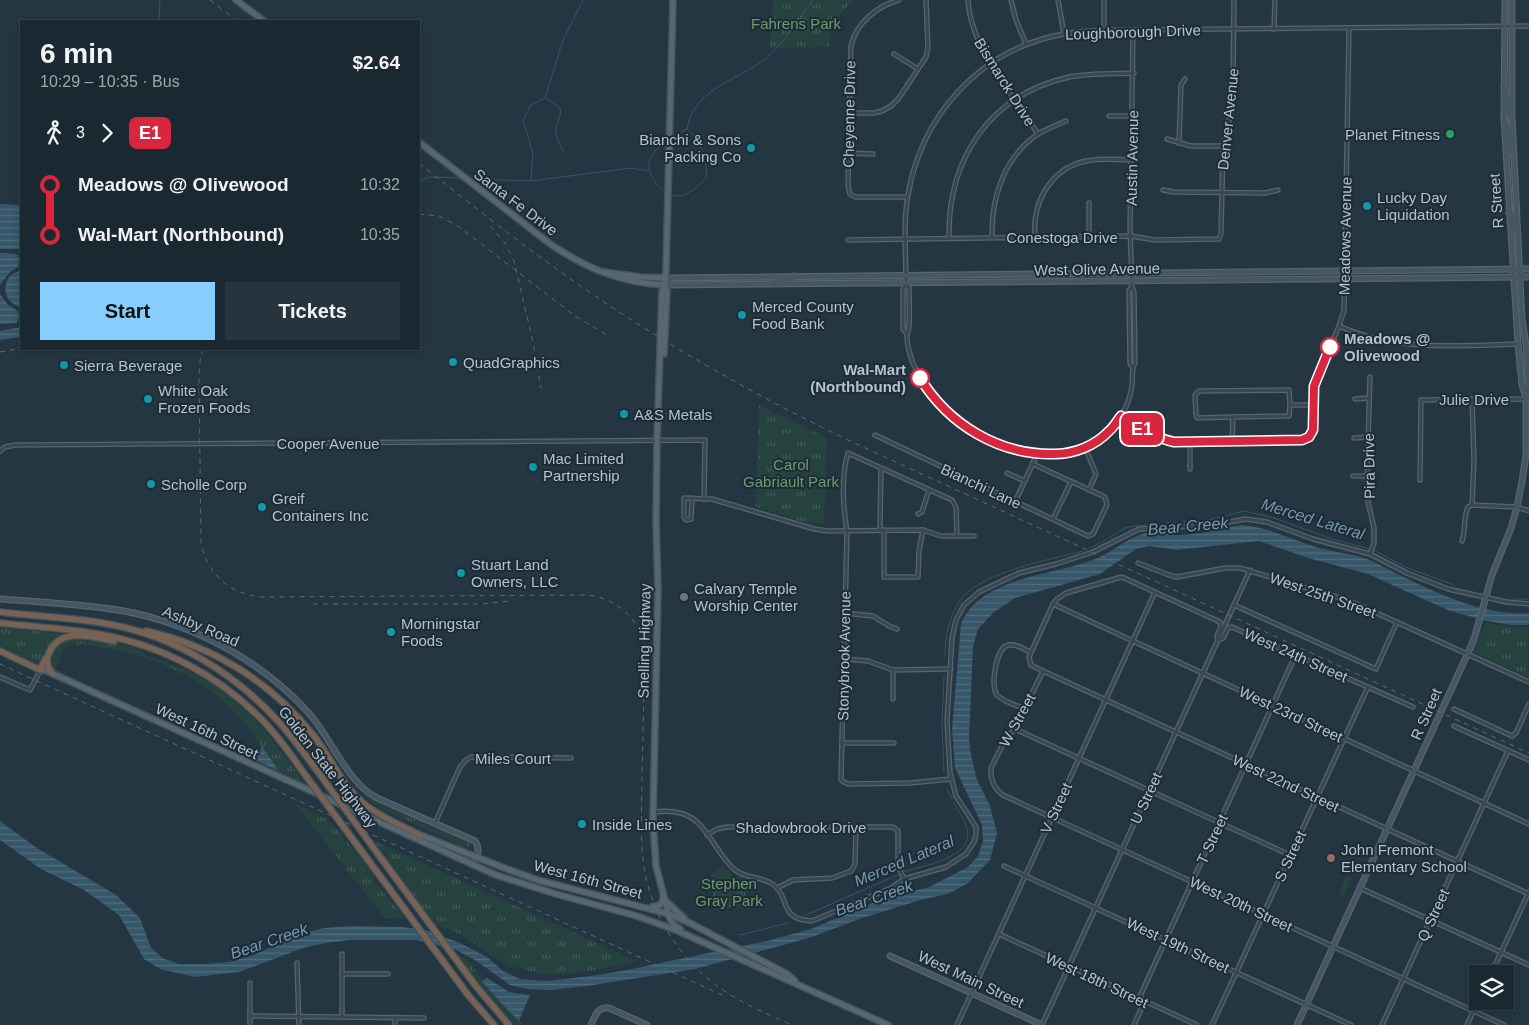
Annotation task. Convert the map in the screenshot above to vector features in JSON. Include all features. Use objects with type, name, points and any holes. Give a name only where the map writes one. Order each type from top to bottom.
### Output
[{"type":"highway","name":"Golden State Highway","points":[[0,612],[82,620],[115,625],[146,634],[178,647],[220,670],[246,690],[279,722],[329,787],[424,918],[480,991],[509,1025]]},
{"type":"highway","name":"Golden State Highway","points":[[0,623],[100,634],[136,643],[170,655],[221,685],[254,712],[282,744],[436,953],[494,1025]]},
{"type":"highway","points":[[115,625],[155,633],[192,644],[250,676],[281,700],[306,726],[349,788],[364,804],[383,817],[420,835]]},
{"type":"highway","points":[[0,651],[40,670],[54,644],[63,638],[78,636],[136,646],[170,655]]},
{"type":"highway","points":[[47,657],[52,673]]},
{"type":"main road","points":[[236,0],[263,20]]},
{"type":"main road","name":"Snelling Highway","points":[[669,916],[654,853],[653,812],[658,589],[656,522],[658,388],[661,363],[662,291],[666,278],[673,0]]},
{"type":"main road","name":"R Street","points":[[1297,1025],[1468,653],[1478,626],[1492,575],[1517,507],[1528,455],[1527,344],[1517,277],[1514,269],[1507,180],[1504,119],[1505,0]]},
{"type":"main road","name":"R Street","points":[[1512,0],[1513,156],[1520,269],[1517,277],[1517,323],[1522,385],[1526,399]]},
{"type":"main road","points":[[1504,86],[1507,92],[1508,114],[1512,118]]},
{"type":"main road","points":[[1504,119],[1508,126],[1510,148],[1513,156]]},
{"type":"main road","name":"Santa Fe Drive","points":[[420,143],[558,249],[578,261],[612,277],[665,284]]},
{"type":"main road","points":[[1507,180],[1510,184],[1512,208],[1516,211]]},
{"type":"main road","points":[[1509,213],[1518,232]]},
{"type":"main road","name":"West Olive Avenue","points":[[666,278],[1529,269]]},
{"type":"main road","name":"Santa Fe Drive","points":[[604,272],[640,277],[666,278]]},
{"type":"main road","points":[[770,284],[774,281],[791,280],[794,276]]},
{"type":"main road","name":"West Olive Avenue","points":[[665,284],[1132,284],[1344,278],[1529,277]]},
{"type":"main road","points":[[1517,323],[1522,342],[1527,344]]},
{"type":"main road","points":[[1518,344],[1522,351],[1524,370],[1528,376]]},
{"type":"main road","name":"Ashby Road","points":[[0,598],[76,604],[125,611],[173,625],[243,657],[262,670],[308,712],[363,790],[475,841],[479,848],[476,857]]},
{"type":"main road","name":"West 16th Street","points":[[40,670],[52,673],[473,865],[526,885],[616,910],[693,936],[888,1025]]},
{"type":"main road","name":"West 16th Street","points":[[363,815],[538,880],[648,908],[690,923],[787,974],[798,983]]},
{"type":"main road","points":[[473,865],[476,857]]},
{"type":"main road","points":[[648,908],[658,906],[662,902],[662,887]]},
{"type":"main road","points":[[666,901],[690,923]]},
{"type":"main road","points":[[616,910],[628,911],[662,921],[669,916],[677,927],[693,936]]},
{"type":"main road","name":"West Main Street","points":[[890,956],[1042,1025]]},
{"type":"main road","points":[[590,1025],[596,1013],[604,1007],[647,1025]]},
{"type":"street","name":"Cheyenne Drive","points":[[899,0],[888,4],[869,16],[852,38],[848,189],[850,194],[855,197],[907,197]]},
{"type":"street","points":[[850,113],[878,113],[888,109],[899,98],[918,70],[926,58],[928,47],[926,0]]},
{"type":"street","name":"Bismarck Drive","points":[[968,0],[973,30],[990,63],[1038,134]]},
{"type":"street","points":[[1011,0],[1016,20],[1026,44]]},
{"type":"street","points":[[1058,0],[1064,34]]},
{"type":"street","points":[[1104,0],[1104,30]]},
{"type":"street","name":"Denver Avenue","points":[[1218,239],[1221,233],[1223,146],[1231,112],[1233,92],[1234,0]]},
{"type":"street","points":[[1274,29],[1275,0]]},
{"type":"street","name":"Loughborough Drive","points":[[907,335],[903,329],[902,290],[906,283],[907,197],[917,158],[934,124],[955,94],[990,63],[1026,44],[1064,34],[1104,30],[1529,26]]},
{"type":"street","name":"Meadows Avenue","points":[[1232,441],[1302,440],[1309,437],[1313,430],[1313,391],[1316,379],[1344,310],[1349,28]]},
{"type":"street","name":"Austin Avenue","points":[[1132,367],[1130,363],[1134,292],[1131,273],[1133,30]]},
{"type":"street","points":[[894,54],[918,70]]},
{"type":"street","points":[[949,237],[954,184],[966,154],[984,128],[1016,100],[1041,86],[1069,77],[1091,74],[1134,73]]},
{"type":"street","points":[[1179,144],[1181,85],[1185,80]]},
{"type":"street","points":[[1109,116],[1133,116]]},
{"type":"street","points":[[992,237],[993,207],[1003,178],[1017,155],[1038,134],[1066,121]]},
{"type":"street","points":[[1167,139],[1191,146],[1223,146]]},
{"type":"street","points":[[849,154],[873,154]]},
{"type":"street","points":[[1035,237],[1034,219],[1045,188],[1065,169],[1092,160],[1132,160]]},
{"type":"street","points":[[1163,190],[1174,192],[1265,193],[1278,190]]},
{"type":"street","points":[[1089,203],[1089,236]]},
{"type":"street","name":"Conestoga Drive","points":[[848,240],[1089,236],[1131,236],[1155,240],[1218,239]]},
{"type":"street","name":"Loughborough Drive","points":[[906,283],[909,288],[908,349],[914,366],[925,386],[955,419],[988,440],[1007,448],[1036,453]]},
{"type":"street","name":"Austin Avenue","points":[[1036,453],[1059,454],[1084,447],[1110,431],[1121,416],[1131,391],[1132,367],[1134,363],[1129,310],[1129,292],[1132,284]]},
{"type":"street","points":[[1339,326],[1372,338],[1406,345],[1518,344]]},
{"type":"street","name":"Pira Drive","points":[[1370,377],[1367,476],[1368,502],[1374,521],[1372,551]]},
{"type":"street","points":[[1289,390],[1289,416],[1233,417],[1198,418],[1196,415],[1195,395],[1199,391],[1289,390]]},
{"type":"street","points":[[1355,399],[1369,398]]},
{"type":"street","points":[[1472,399],[1474,460],[1472,505]]},
{"type":"street","name":"Julie Drive","points":[[1420,480],[1421,400],[1526,399]]},
{"type":"street","points":[[1290,405],[1313,405]]},
{"type":"street","points":[[1121,416],[1157,437],[1174,442],[1232,441],[1233,417]]},
{"type":"street","name":"Bianchi Lane","points":[[875,436],[1088,536],[1094,534],[1107,505],[1105,497],[1089,490]]},
{"type":"street","points":[[1354,438],[1368,437]]},
{"type":"street","name":"Cooper Avenue","points":[[0,451],[5,447],[15,444],[705,440],[704,499]]},
{"type":"street","points":[[1190,442],[1190,469]]},
{"type":"street","points":[[1033,464],[1089,490],[1096,474],[1084,447]]},
{"type":"street","name":"Stonybrook Avenue","points":[[881,468],[848,452],[844,463],[844,514],[847,531],[842,781],[848,784],[910,783],[951,779]]},
{"type":"street","points":[[1015,502],[1033,464],[1036,453]]},
{"type":"street","points":[[880,530],[881,468],[955,503],[957,536]]},
{"type":"street","points":[[1007,473],[1025,482]]},
{"type":"street","points":[[1353,476],[1367,476]]},
{"type":"street","points":[[1053,520],[1071,482]]},
{"type":"street","points":[[918,514],[922,512],[929,490]]},
{"type":"street","points":[[692,498],[691,519],[686,520],[684,517],[684,498],[692,498],[712,499],[806,527],[827,531],[923,530],[937,536],[974,536]]},
{"type":"street","points":[[1462,541],[1465,531],[1466,513],[1468,507],[1472,505],[1517,507],[1529,511]]},
{"type":"street","points":[[653,812],[682,813],[695,821],[736,871],[742,875],[769,881],[777,888],[786,907],[794,916],[801,920],[812,921],[890,888],[903,877],[939,869],[953,863],[966,854],[974,842],[976,830],[974,823],[956,796],[951,779],[947,722],[952,638],[956,620],[964,605],[975,595],[1019,573],[1093,552],[1138,529],[1214,525],[1250,519],[1267,522],[1313,539],[1372,551],[1407,573],[1448,589],[1485,600],[1529,604]]},
{"type":"street","points":[[884,530],[884,577],[918,576],[919,551],[923,530]]},
{"type":"street","name":"West 25th Street","points":[[1138,563],[1169,576],[1177,577],[1233,567],[1250,570],[1337,596],[1468,653],[1529,682]]},
{"type":"street","name":"U Street","points":[[1042,1025],[1250,570]]},
{"type":"street","points":[[1043,671],[1031,664],[1029,657],[1053,604],[1066,593],[1122,577],[1220,622],[1218,640]]},
{"type":"street","name":"V Street","points":[[957,1025],[1155,592]]},
{"type":"street","name":"West 23rd Street","points":[[1053,604],[1529,824]]},
{"type":"street","points":[[1234,605],[1376,669],[1397,622]]},
{"type":"street","points":[[846,613],[873,616],[897,629]]},
{"type":"street","name":"West 24th Street","points":[[1218,640],[1223,638],[1228,628],[1232,627],[1412,707]]},
{"type":"street","points":[[1025,709],[996,694],[994,683],[1000,650],[1005,646],[1012,645],[1030,652]]},
{"type":"street","name":"T Street","points":[[1134,1025],[1142,1007],[1141,994],[1296,654]]},
{"type":"street","points":[[845,659],[864,660],[893,670],[951,670]]},
{"type":"street","points":[[0,677],[30,690],[40,670]]},
{"type":"street","points":[[892,699],[893,670]]},
{"type":"street","name":"West 22nd Street","points":[[1043,671],[1529,893]]},
{"type":"street","name":"W Street","points":[[991,773],[991,768],[1006,738],[1015,729],[1043,671]]},
{"type":"street","name":"S Street","points":[[1212,1025],[1368,686]]},
{"type":"street","points":[[1454,709],[1512,735],[1516,733],[1529,704]]},
{"type":"street","points":[[1454,726],[1529,760]]},
{"type":"street","points":[[1015,729],[1290,855]]},
{"type":"street","points":[[842,743],[894,743]]},
{"type":"street","name":"Q Street","points":[[1382,1025],[1508,751]]},
{"type":"street","name":"Miles Court","points":[[435,823],[460,767],[471,757],[571,758]]},
{"type":"street","name":"West 20th Street","points":[[991,773],[998,792],[1504,1025]]},
{"type":"street","points":[[777,888],[793,880],[832,878],[851,871],[855,864],[856,826]]},
{"type":"street","name":"Shadowbrook Drive","points":[[706,834],[727,827],[890,826],[896,828],[899,871],[903,877]]},
{"type":"street","name":"West 19th Street","points":[[1004,866],[1351,1025]]},
{"type":"street","points":[[1360,888],[1529,965]]},
{"type":"street","points":[[1495,965],[1529,893]]},
{"type":"street","name":"West 18th Street","points":[[998,934],[1196,1025]]},
{"type":"street","points":[[342,954],[342,1018]]},
{"type":"street","points":[[297,963],[299,1025]]},
{"type":"street","points":[[342,974],[388,974]]},
{"type":"street","points":[[250,983],[250,1025]]},
{"type":"street","points":[[1467,1025],[1474,1011]]},
{"type":"street","points":[[250,1016],[424,1018]]},
{"type":"street","points":[[395,1018],[395,1025]]},
{"type":"green space","name":"Fahrens Park","points":[[773,0],[854,0],[830,24],[829,47],[770,48]]},
{"type":"green space","name":"Carol Gabriault Park","points":[[759,405],[827,438],[824,524],[800,521],[756,507]]},
{"type":"green space","points":[[1486,622],[1502,626],[1529,627],[1529,677],[1473,652]]},
{"type":"green space","points":[[0,627],[64,635],[51,643],[41,665],[39,665],[0,648]]},
{"type":"green space","points":[[72,638],[109,642],[138,649],[148,656],[191,672],[208,682],[225,693],[255,720],[281,751],[304,784],[279,771],[247,725],[219,697],[191,678],[160,663],[126,652],[83,644],[64,648],[55,670],[51,664],[51,659],[56,647]]},
{"type":"green space","points":[[358,792],[380,804],[465,840],[469,842],[470,847],[467,848],[379,808]]},
{"type":"green space","points":[[295,804],[329,820],[374,875],[374,881],[405,919],[385,918]]},
{"type":"green space","points":[[370,839],[638,962],[567,974],[540,974],[518,967],[510,967],[456,932],[434,924],[385,858],[387,853],[376,847]]},
{"type":"green space","name":"Stephen Gray Park","points":[[723,865],[733,876],[744,880],[749,909],[714,906],[711,875]]},
{"type":"green space","points":[[1346,876],[1352,878],[1343,897],[1338,895]]},
{"type":"green space","points":[[456,954],[468,960],[491,992],[524,1025],[516,1025],[495,1004]]},
{"type":"water","points":[[0,204],[20,205],[20,249],[0,249]]},
{"type":"water","points":[[0,253],[17,254],[19,258],[18,267],[10,272],[0,285]]},
{"type":"water","points":[[20,271],[20,307],[9,300],[6,294],[6,282],[14,273]]},
{"type":"water","points":[[0,294],[8,305],[18,311],[17,323],[0,324]]},
{"type":"water","points":[[20,327],[20,337],[0,340],[0,331]]},
{"type":"water","points":[[1241,525],[1274,532],[1317,547],[1356,555],[1428,589],[1469,604],[1509,613],[1529,613],[1529,625],[1511,625],[1487,621],[1450,611],[1368,574],[1308,558],[1259,541],[1176,550],[1149,546],[1136,549],[1100,574],[1015,598],[994,612],[978,629],[973,646],[969,739],[977,780],[990,806],[997,833],[990,860],[968,883],[948,894],[924,899],[862,918],[812,937],[695,969],[587,986],[551,990],[526,989],[510,985],[475,960],[456,950],[417,940],[349,940],[327,943],[306,947],[239,972],[195,977],[160,969],[144,959],[119,915],[84,890],[41,869],[0,840],[0,821],[37,848],[116,895],[140,918],[151,948],[164,959],[180,964],[229,962],[251,956],[303,933],[325,928],[351,926],[403,927],[429,931],[460,943],[487,957],[503,971],[520,979],[547,981],[627,970],[767,941],[811,929],[882,899],[929,887],[968,867],[978,856],[983,841],[982,825],[955,768],[952,729],[961,624],[971,608],[985,596],[1002,586],[1098,558],[1139,535],[1154,532],[1187,535]]},
{"type":"water","points":[[262,746],[279,771],[254,760]]},
{"type":"water","points":[[487,978],[509,992],[530,995],[519,1021],[482,981]]},
{"type":"waterway","points":[[159,20],[160,0]]},
{"type":"waterway","points":[[531,180],[533,153],[523,121],[531,105],[545,98],[563,40],[583,0]]},
{"type":"waterway","points":[[687,129],[692,114],[700,102],[722,84],[762,62],[789,33],[813,0]]},
{"type":"waterway","points":[[546,98],[560,108],[556,132],[563,151]]},
{"type":"waterway","points":[[687,129],[696,140],[705,158],[706,178],[690,192],[677,196],[669,194],[656,184],[649,169],[649,162],[659,147],[687,129]]},
{"type":"waterway","points":[[469,179],[531,181],[631,168],[649,171]]},
{"type":"waterway","points":[[420,181],[429,177],[462,178]]},
{"type":"waterway","name":"Merced Lateral","points":[[1102,542],[1125,528],[1133,526],[1208,520],[1245,511],[1274,518],[1332,539],[1370,549]]},
{"type":"waterway","name":"Merced Lateral","points":[[1090,548],[1100,543]]},
{"type":"waterway","name":"Merced Lateral","points":[[1374,550],[1405,567],[1454,585]]},
{"type":"waterway","name":"Merced Lateral","points":[[945,657],[947,634],[951,618],[962,598],[972,589],[1001,574],[1018,568],[1083,551]]},
{"type":"waterway","name":"Merced Lateral","points":[[1513,599],[1529,599]]},
{"type":"waterway","name":"Merced Lateral","points":[[944,677],[942,724],[944,772]]},
{"type":"waterway","name":"Merced Lateral","points":[[947,789],[952,799]]},
{"type":"waterway","name":"Merced Lateral","points":[[903,872],[945,859],[963,847],[967,839],[967,829],[953,802]]},
{"type":"waterway","name":"Merced Lateral","points":[[806,915],[900,874]]},
{"type":"waterway","name":"Merced Lateral","points":[[740,935],[788,923]]},
{"type":"railway","points":[[210,0],[236,20]]},
{"type":"railway","points":[[420,164],[516,239],[590,293],[673,346],[790,411],[850,441],[1529,753]]},
{"type":"railway","points":[[420,214],[439,216],[458,226],[575,316],[610,337]]},
{"type":"railway","points":[[490,226],[505,243],[514,261],[533,342],[541,388]]},
{"type":"railway","points":[[0,352],[20,349]]},
{"type":"railway","points":[[203,350],[199,374],[201,543],[204,554],[214,573],[230,587],[239,592],[261,597],[589,595],[611,602],[628,614],[639,632],[645,654],[642,839],[646,877],[657,911],[675,943],[698,970],[712,982],[741,1001],[792,1025]]},
{"type":"railway","points":[[313,604],[483,604],[508,601]]},
{"type":"railway","points":[[0,664],[722,995]]},
{"type":"bus line","name":"E1","points":[[920,378],[942,407],[974,432],[996,444],[1031,453],[1059,454],[1078,450],[1102,438],[1121,416],[1149,434],[1174,442],[1302,440],[1312,434],[1314,386],[1318,372],[1330,347]]},
{"type":"place","name":"Planet Fitness","points":[[1450,134]]},
{"type":"place","name":"Bianchi & Sons Packing Co","points":[[751,148]]},
{"type":"place","name":"Lucky Day Liquidation","points":[[1367,206]]},
{"type":"place","name":"Merced County Food Bank","points":[[742,315]]},
{"type":"place","name":"Meadows @ Olivewood","points":[[1330,347]]},
{"type":"place","name":"QuadGraphics","points":[[453,362]]},
{"type":"place","name":"Sierra Beverage","points":[[64,365]]},
{"type":"place","name":"Wal-Mart (Northbound)","points":[[920,378]]},
{"type":"place","name":"White Oak Frozen Foods","points":[[148,399]]},
{"type":"place","name":"A&S Metals","points":[[624,414]]},
{"type":"place","name":"Mac Limited Partnership","points":[[533,467]]},
{"type":"place","name":"Scholle Corp","points":[[151,484]]},
{"type":"place","name":"Greif Containers Inc","points":[[262,507]]},
{"type":"place","name":"Stuart Land Owners, LLC","points":[[461,573]]},
{"type":"place","name":"Calvary Temple Worship Center","points":[[684,597]]},
{"type":"place","name":"Morningstar Foods","points":[[391,632]]},
{"type":"place","name":"Inside Lines","points":[[582,824]]},
{"type":"place","name":"John Fremont Elementary School","points":[[1331,858]]},
{"type":"water label","name":"Bear Creek","points":[[1188,526]]},
{"type":"water label","name":"Bear Creek","points":[[874,898]]},
{"type":"water label","name":"Bear Creek","points":[[269,941]]}]
